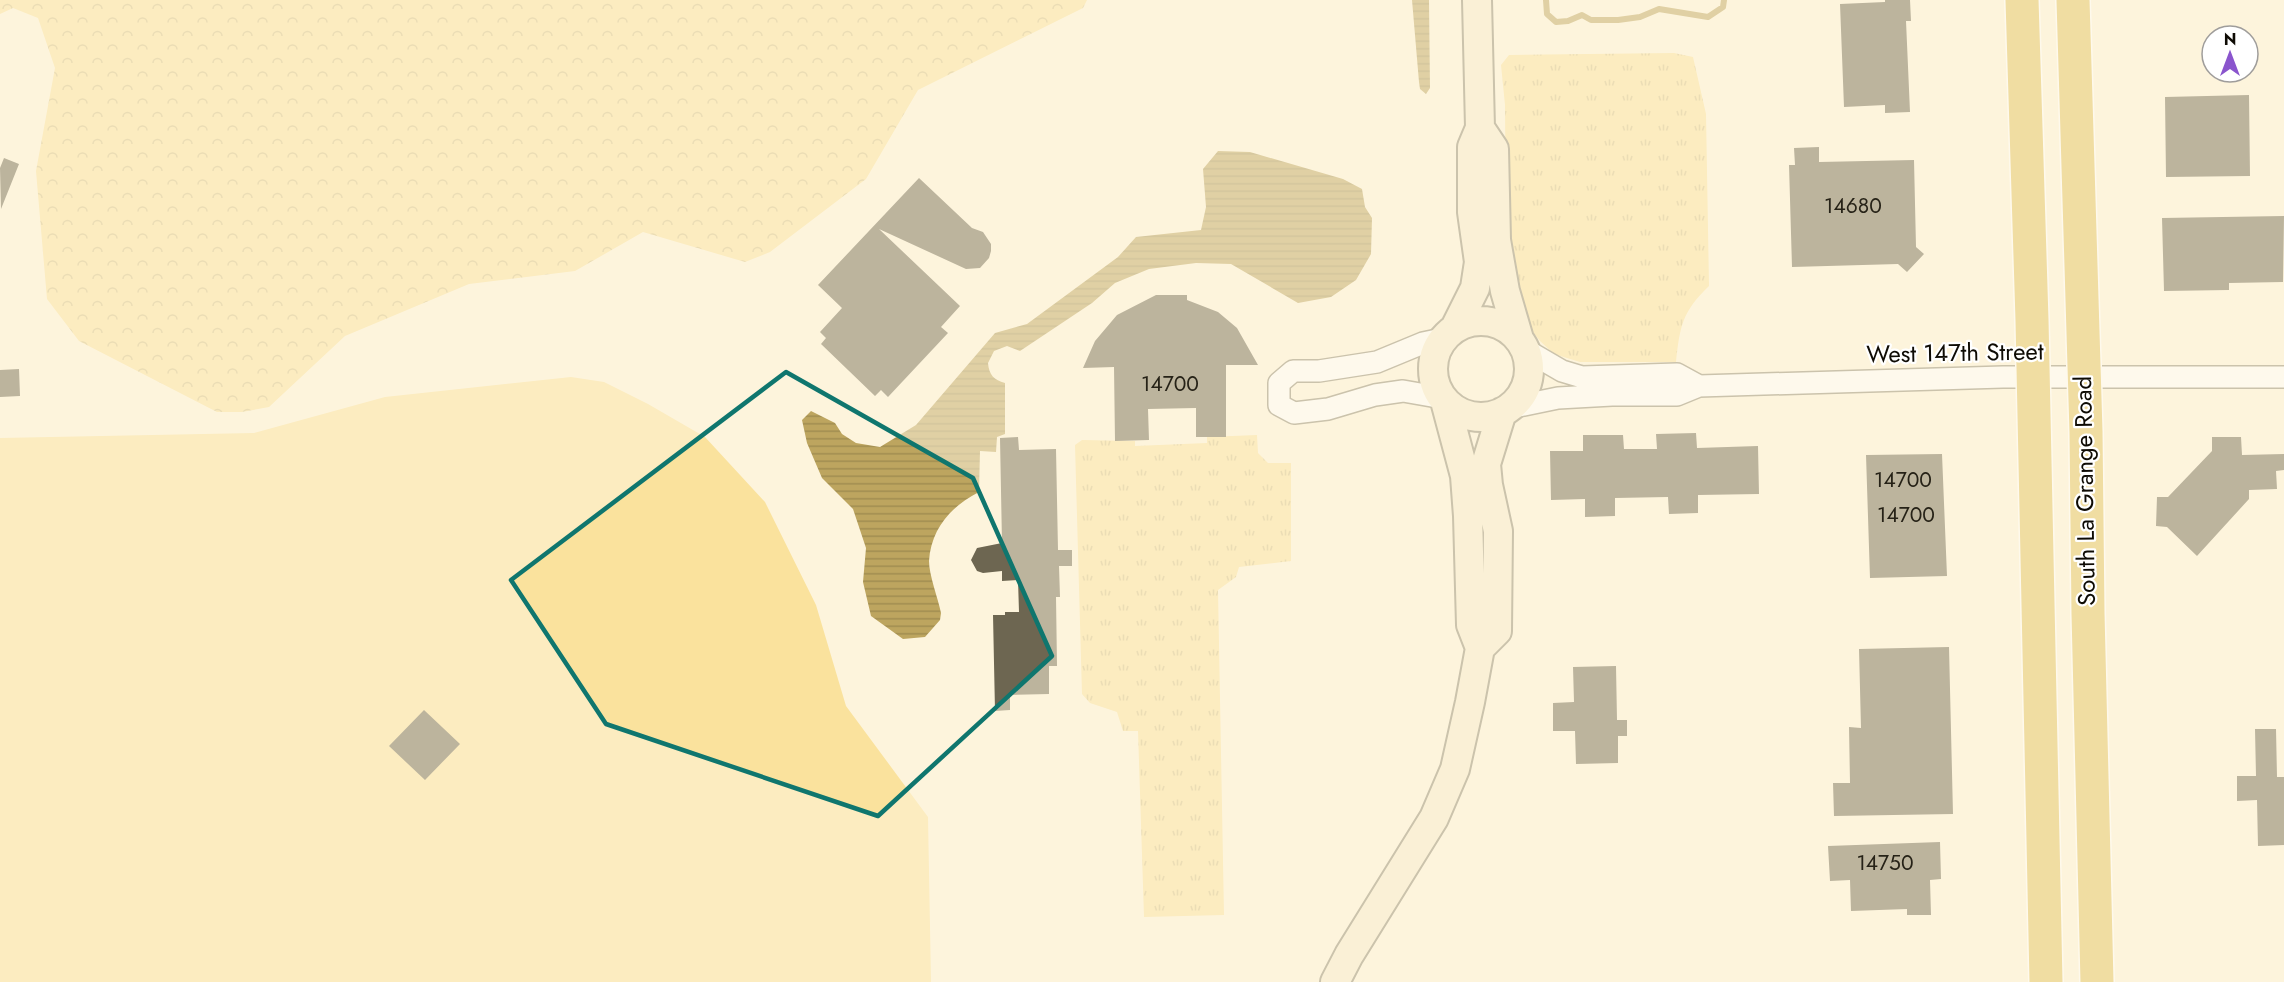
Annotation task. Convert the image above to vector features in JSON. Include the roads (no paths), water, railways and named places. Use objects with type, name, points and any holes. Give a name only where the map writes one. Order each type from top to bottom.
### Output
[{"type":"highway","name":"South La Grange Road","points":[[2022,0],[2033,376],[2046,982]]},
{"type":"highway","name":"South La Grange Road","points":[[2073,0],[2086,432],[2097,982]]},
{"type":"street","points":[[1477,0],[1480,128],[1472,147],[1472,212],[1479,262],[1475,288],[1435,354],[1432,371],[1436,387],[1444,400],[1456,411],[1471,416],[1485,417],[1506,410],[1519,400],[1526,389],[1530,363],[1505,291],[1496,240],[1494,149],[1480,128]]},
{"type":"street","points":[[1444,400],[1403,391],[1375,394],[1328,409],[1294,413],[1279,405],[1279,383],[1293,371],[1319,371],[1377,362],[1449,334],[1469,322],[1484,320],[1497,323],[1509,329],[1523,344]]},
{"type":"street","name":"West 147th Street","points":[[1523,344],[1562,371],[1582,377],[1677,374],[1699,386]]},
{"type":"street","name":"West 147th Street","points":[[1506,410],[1558,398],[1612,394],[1677,395],[1699,386],[2033,376],[2284,377]]},
{"type":"street","points":[[1335,982],[1438,808],[1455,769],[1480,648],[1471,625],[1465,476],[1444,400]]},
{"type":"street","points":[[1480,648],[1497,631],[1498,531],[1486,464],[1506,410]]},
{"type":"waterway","points":[[1546,0],[1547,14],[1556,22],[1568,21],[1582,15],[1591,20],[1618,20],[1640,17],[1659,9],[1708,17],[1723,7],[1724,0]]}]
